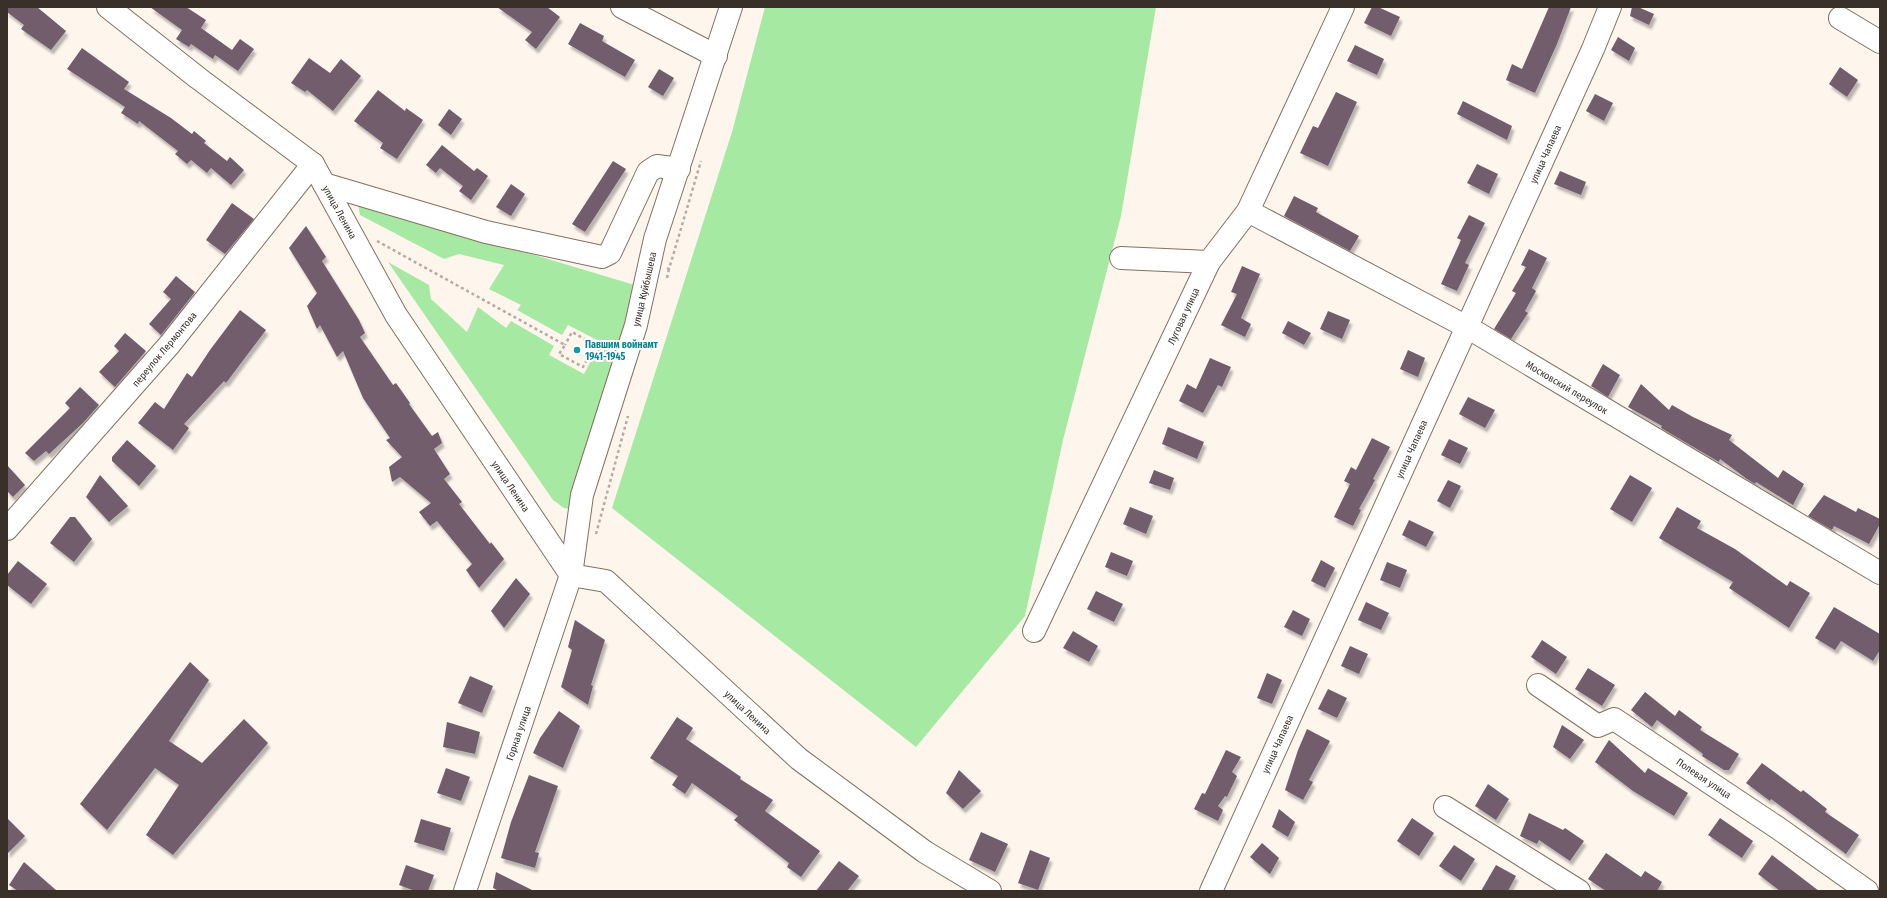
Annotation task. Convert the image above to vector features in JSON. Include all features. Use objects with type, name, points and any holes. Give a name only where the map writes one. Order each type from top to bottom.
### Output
[{"type":"street","name":"улица Ленина","points":[[108,7],[198,78],[313,164],[396,315],[571,575],[606,581],[799,759],[925,852],[990,891]]},
{"type":"street","points":[[622,7],[716,56]]},
{"type":"street","name":"улица Куйбышева","points":[[571,575],[582,495],[636,325],[655,239],[731,7]]},
{"type":"street","name":"Луговая улица","points":[[1034,631],[1209,262],[1248,211],[1343,7]]},
{"type":"street","name":"улица Чапаева","points":[[1211,891],[1467,327],[1610,7]]},
{"type":"street","points":[[1840,18],[1880,42]]},
{"type":"street","name":"переулок Лермонтова","points":[[7,529],[170,344],[313,164]]},
{"type":"street","points":[[324,184],[486,232],[602,257],[610,253],[648,172],[657,166],[679,169]]},
{"type":"street","name":"Московский переулок","points":[[1248,211],[1467,327],[1880,572]]},
{"type":"street","points":[[1121,258],[1209,262]]},
{"type":"street","name":"Горная улица","points":[[465,891],[571,575]]},
{"type":"street","name":"Полевая улица","points":[[1538,685],[1598,726],[1614,719],[1778,828],[1867,891]]},
{"type":"street","points":[[1445,807],[1579,891]]},
{"type":"path","points":[[374,239],[565,345]]},
{"type":"path","points":[[665,284],[669,269]]},
{"type":"path","points":[[572,332],[595,346],[583,367],[559,354],[565,345],[572,332]]},
{"type":"path","points":[[595,541],[628,414]]},
{"type":"green space","points":[[765,7],[1156,7],[1121,216],[1063,440],[1025,616],[916,747],[612,508],[732,132]]},
{"type":"green space","points":[[358,202],[638,286],[569,509],[564,508],[553,500],[388,262],[429,285],[431,299],[467,332],[478,307],[506,328],[511,321],[554,346],[549,355],[584,374],[601,342],[568,325],[562,335],[517,310],[521,305],[489,289],[504,265],[459,254],[444,259],[360,215]]},
{"type":"building","points":[[7,7],[37,7],[66,31],[51,50],[21,29],[24,25],[7,12]]},
{"type":"building","points":[[150,7],[186,7],[206,20],[201,28],[232,50],[240,39],[254,49],[238,71],[215,55],[213,59],[191,44],[189,47],[176,39],[182,30]]},
{"type":"building","points":[[497,7],[547,7],[560,17],[536,49],[525,40],[532,32]]},
{"type":"building","points":[[1372,7],[1378,7],[1400,17],[1391,36],[1364,23]]},
{"type":"building","points":[[1549,7],[1571,7],[1557,44],[1535,93],[1506,80],[1512,64],[1522,69]]},
{"type":"building","points":[[1632,7],[1638,7],[1654,14],[1649,25],[1630,16]]},
{"type":"building","points":[[580,23],[604,36],[602,41],[635,60],[625,77],[568,44]]},
{"type":"building","points":[[1618,37],[1635,48],[1629,61],[1611,50]]},
{"type":"building","points":[[1355,45],[1384,59],[1377,75],[1347,61]]},
{"type":"building","points":[[82,48],[129,82],[124,89],[171,118],[192,134],[194,131],[206,141],[204,143],[227,161],[230,157],[244,170],[231,185],[211,168],[207,173],[191,160],[187,164],[175,154],[178,151],[139,121],[138,124],[121,113],[125,107],[67,69]]},
{"type":"building","points":[[309,58],[330,73],[341,59],[361,76],[333,111],[307,90],[305,92],[291,83]]},
{"type":"building","points":[[1840,67],[1858,80],[1847,97],[1829,84]]},
{"type":"building","points":[[659,69],[674,78],[663,96],[648,87]]},
{"type":"building","points":[[378,90],[405,111],[406,108],[423,120],[397,159],[380,148],[383,143],[354,121]]},
{"type":"building","points":[[1336,92],[1357,102],[1328,166],[1300,153],[1313,126],[1318,128]]},
{"type":"building","points":[[1595,94],[1613,103],[1604,121],[1586,111]]},
{"type":"building","points":[[1463,101],[1512,126],[1507,140],[1457,114]]},
{"type":"building","points":[[449,109],[462,119],[451,135],[438,125]]},
{"type":"building","points":[[442,145],[474,171],[477,168],[488,176],[471,200],[459,191],[463,186],[440,168],[436,173],[426,165]]},
{"type":"building","points":[[613,161],[626,169],[585,232],[572,224]]},
{"type":"building","points":[[1477,164],[1498,174],[1489,194],[1467,183]]},
{"type":"building","points":[[1560,171],[1586,182],[1581,195],[1554,184]]},
{"type":"building","points":[[511,184],[525,194],[511,216],[496,207]]},
{"type":"building","points":[[1294,196],[1318,208],[1316,212],[1359,236],[1350,251],[1284,216]]},
{"type":"building","points":[[232,203],[254,219],[225,254],[206,240]]},
{"type":"building","points":[[1469,215],[1485,223],[1465,263],[1469,265],[1457,291],[1441,284],[1461,240],[1457,238]]},
{"type":"building","points":[[306,226],[326,257],[322,261],[359,320],[365,333],[360,337],[393,385],[396,383],[432,436],[438,432],[442,443],[434,449],[450,474],[444,479],[462,502],[459,504],[490,544],[491,542],[504,559],[479,588],[466,570],[472,564],[437,521],[430,526],[419,512],[431,503],[400,477],[392,482],[389,467],[402,457],[386,440],[390,438],[363,398],[343,351],[337,357],[320,325],[317,329],[307,306],[317,293],[289,248]]},
{"type":"building","points":[[1529,249],[1547,258],[1532,288],[1536,291],[1525,311],[1528,313],[1511,339],[1494,329],[1516,293],[1512,291],[1526,267],[1521,265]]},
{"type":"building","points":[[1242,266],[1260,274],[1241,318],[1251,324],[1245,337],[1221,325],[1237,294],[1231,292]]},
{"type":"building","points":[[176,276],[195,292],[161,335],[149,324],[171,299],[163,292]]},
{"type":"building","points":[[240,310],[266,330],[226,383],[224,381],[184,424],[189,428],[173,450],[138,423],[155,402],[164,409],[187,373],[192,377]]},
{"type":"building","points":[[1328,311],[1350,320],[1342,339],[1320,329]]},
{"type":"building","points":[[1288,321],[1311,333],[1304,345],[1282,333]]},
{"type":"building","points":[[125,333],[146,351],[115,387],[99,372],[119,351],[114,346]]},
{"type":"building","points":[[1408,350],[1425,358],[1418,377],[1400,369]]},
{"type":"building","points":[[1210,358],[1231,367],[1222,387],[1218,385],[1203,413],[1179,401],[1187,384],[1196,389]]},
{"type":"building","points":[[1603,364],[1620,375],[1608,397],[1591,386]]},
{"type":"building","points":[[1641,384],[1669,410],[1672,405],[1693,417],[1732,435],[1729,440],[1778,478],[1783,470],[1804,484],[1793,505],[1756,482],[1755,484],[1747,479],[1720,459],[1719,462],[1661,428],[1662,426],[1628,407]]},
{"type":"building","points":[[80,387],[99,405],[83,423],[49,454],[46,451],[34,461],[25,453],[70,408],[65,403]]},
{"type":"building","points":[[1468,397],[1495,410],[1485,428],[1459,414]]},
{"type":"building","points":[[1168,427],[1204,442],[1197,459],[1162,444]]},
{"type":"building","points":[[1372,438],[1390,447],[1373,479],[1375,480],[1359,509],[1361,510],[1353,526],[1334,517],[1350,484],[1344,481],[1351,467],[1356,470]]},
{"type":"building","points":[[1449,439],[1468,448],[1460,464],[1441,455]]},
{"type":"building","points":[[127,440],[156,466],[139,486],[112,461],[112,457]]},
{"type":"building","points":[[7,465],[25,485],[13,497],[7,491]]},
{"type":"building","points":[[1154,470],[1174,478],[1170,490],[1149,483]]},
{"type":"building","points":[[100,475],[128,506],[109,522],[86,497]]},
{"type":"building","points":[[1630,475],[1652,488],[1632,522],[1610,509]]},
{"type":"building","points":[[1448,480],[1461,486],[1450,508],[1437,501]]},
{"type":"building","points":[[1824,495],[1856,512],[1858,508],[1880,519],[1880,524],[1869,544],[1834,526],[1832,530],[1808,516]]},
{"type":"building","points":[[1130,507],[1153,516],[1146,534],[1123,524]]},
{"type":"building","points":[[1677,507],[1701,521],[1697,528],[1735,549],[1787,586],[1790,581],[1810,593],[1789,628],[1729,588],[1733,582],[1659,538]]},
{"type":"building","points":[[70,517],[75,517],[92,539],[74,562],[50,543]]},
{"type":"building","points":[[1409,520],[1434,532],[1426,547],[1402,535]]},
{"type":"building","points":[[1111,552],[1133,561],[1127,576],[1105,567]]},
{"type":"building","points":[[1321,560],[1335,568],[1325,588],[1311,581]]},
{"type":"building","points":[[18,561],[47,584],[31,604],[7,585],[7,575]]},
{"type":"building","points":[[1387,562],[1407,570],[1400,588],[1380,580]]},
{"type":"building","points":[[516,578],[530,594],[504,628],[491,611]]},
{"type":"building","points":[[1096,591],[1123,604],[1114,622],[1087,609]]},
{"type":"building","points":[[1366,602],[1389,613],[1381,630],[1358,620]]},
{"type":"building","points":[[1834,607],[1880,634],[1880,650],[1873,661],[1841,641],[1835,650],[1815,638]]},
{"type":"building","points":[[1293,610],[1310,619],[1302,636],[1284,627]]},
{"type":"building","points":[[575,620],[605,640],[591,685],[593,686],[588,705],[561,687],[572,650],[568,647]]},
{"type":"building","points":[[1073,631],[1098,646],[1089,662],[1063,648]]},
{"type":"building","points":[[1542,640],[1567,657],[1556,674],[1531,657]]},
{"type":"building","points":[[1350,646],[1368,654],[1359,674],[1341,666]]},
{"type":"building","points":[[190,662],[209,680],[169,741],[202,763],[244,719],[268,743],[173,855],[146,835],[179,785],[155,768],[107,830],[80,804]]},
{"type":"building","points":[[1588,668],[1615,685],[1602,706],[1575,689]]},
{"type":"building","points":[[1267,673],[1282,680],[1272,704],[1257,698]]},
{"type":"building","points":[[470,676],[493,686],[482,713],[458,703]]},
{"type":"building","points":[[1328,689],[1347,698],[1337,718],[1318,709]]},
{"type":"building","points":[[1645,692],[1675,716],[1679,710],[1702,727],[1700,730],[1739,754],[1729,770],[1724,770],[1702,756],[1703,754],[1657,720],[1652,727],[1631,710]]},
{"type":"building","points":[[559,711],[580,726],[563,768],[533,753],[540,738]]},
{"type":"building","points":[[677,717],[693,728],[686,739],[741,777],[740,779],[773,800],[765,811],[820,851],[801,877],[787,867],[789,863],[734,820],[738,816],[692,783],[685,794],[672,785],[678,776],[650,758]]},
{"type":"building","points":[[447,722],[480,732],[475,754],[443,747]]},
{"type":"building","points":[[1562,725],[1584,740],[1570,759],[1553,747]]},
{"type":"building","points":[[1307,729],[1330,741],[1309,780],[1313,782],[1303,800],[1285,790],[1298,750]]},
{"type":"building","points":[[1609,740],[1645,773],[1648,768],[1688,793],[1674,816],[1633,791],[1595,762]]},
{"type":"building","points":[[1226,750],[1241,757],[1232,772],[1237,776],[1227,797],[1225,796],[1218,806],[1223,810],[1218,821],[1194,809],[1202,793],[1205,794]]},
{"type":"building","points":[[1762,763],[1801,792],[1803,790],[1827,809],[1825,812],[1859,835],[1846,854],[1771,799],[1770,801],[1746,783]]},
{"type":"building","points":[[446,768],[470,777],[461,801],[437,793]]},
{"type":"building","points":[[959,770],[981,791],[963,809],[946,793]]},
{"type":"building","points":[[529,775],[558,786],[535,852],[539,853],[535,868],[501,858],[511,822]]},
{"type":"building","points":[[1488,784],[1509,799],[1496,820],[1475,806]]},
{"type":"building","points":[[1279,809],[1295,822],[1288,837],[1272,827]]},
{"type":"building","points":[[1529,813],[1563,830],[1565,828],[1584,841],[1570,861],[1539,840],[1537,844],[1520,836]]},
{"type":"building","points":[[7,818],[25,836],[7,854]]},
{"type":"building","points":[[1412,818],[1434,833],[1419,856],[1397,841]]},
{"type":"building","points":[[1720,818],[1753,841],[1742,858],[1708,835]]},
{"type":"building","points":[[421,819],[451,828],[444,851],[414,842]]},
{"type":"building","points":[[981,832],[1008,844],[995,872],[969,860]]},
{"type":"building","points":[[1262,843],[1279,858],[1270,874],[1250,857]]},
{"type":"building","points":[[1454,845],[1475,859],[1461,881],[1439,866]]},
{"type":"building","points":[[1030,850],[1050,858],[1038,890],[1018,883]]},
{"type":"building","points":[[1606,853],[1641,877],[1645,871],[1662,882],[1657,891],[1606,891],[1588,879]]},
{"type":"building","points":[[1772,855],[1819,891],[1780,891],[1758,874]]},
{"type":"building","points":[[839,861],[859,876],[847,891],[816,891]]},
{"type":"building","points":[[24,862],[57,891],[18,891],[9,885]]},
{"type":"building","points":[[406,865],[434,875],[428,891],[415,891],[399,885]]},
{"type":"building","points":[[1496,865],[1516,876],[1508,891],[1481,891]]},
{"type":"building","points":[[496,872],[534,891],[499,891],[493,888]]},
{"type":"place","name":"Павшим войнамт 1941-1945","points":[[577,350]]}]
